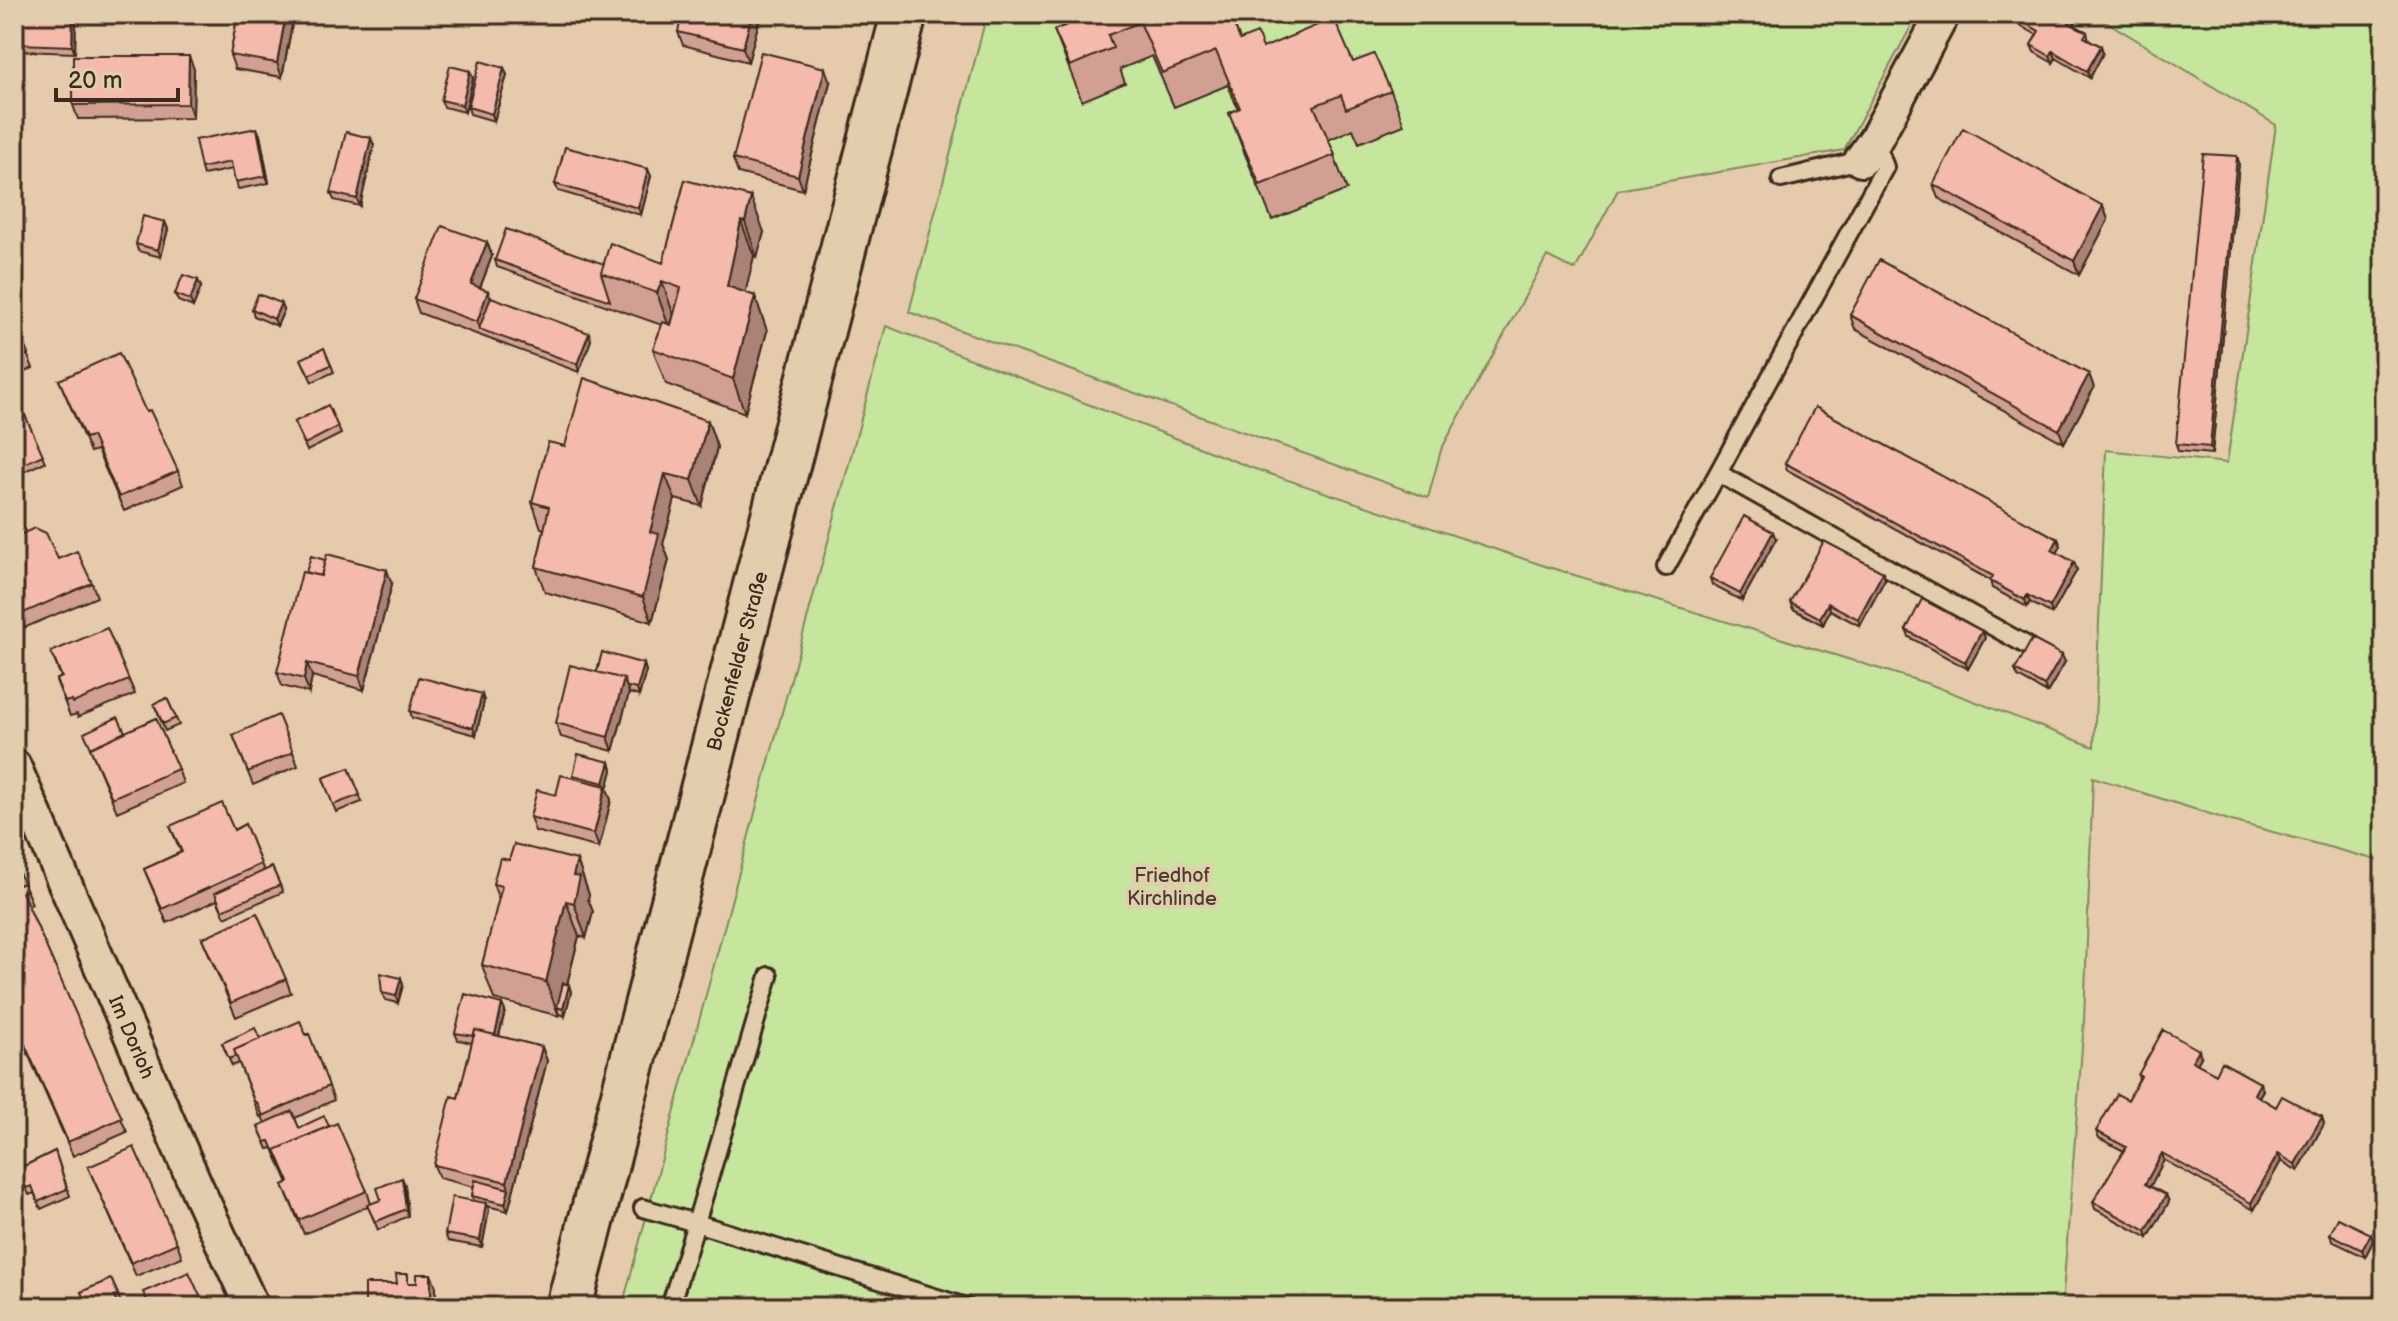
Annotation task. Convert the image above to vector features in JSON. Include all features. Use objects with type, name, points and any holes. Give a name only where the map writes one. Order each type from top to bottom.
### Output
[{"type":"main road","name":"Bockenfelder Straße","points":[[569,1307],[904,14]]},
{"type":"street","points":[[1868,150],[1943,14]]},
{"type":"street","name":"Im Dorloh","points":[[14,766],[197,1188],[252,1307]]},
{"type":"lane","points":[[1666,567],[1885,167],[1868,150],[1781,179]]},
{"type":"lane","points":[[1718,473],[2026,645]]},
{"type":"lane","points":[[670,1307],[769,976]]},
{"type":"lane","points":[[643,1208],[966,1307]]},
{"type":"green space","points":[[987,14],[1918,14],[1844,150],[1618,190],[1575,270],[1547,256],[1441,450],[1428,498],[909,312]]},
{"type":"green space","name":"Friedhof Kirchlinde","points":[[2094,14],[2384,14],[2384,862],[2232,821],[2093,777],[2084,1021],[2062,1307],[622,1307],[886,326],[1255,469],[1545,566],[1929,684],[2094,747],[2106,450],[2227,463],[2276,125]]},
{"type":"building","points":[[19,14],[73,14],[72,46],[18,44]]},
{"type":"building","points":[[238,14],[286,14],[277,63],[230,55]]},
{"type":"building","points":[[682,14],[752,14],[743,48],[678,32]]},
{"type":"building","points":[[1072,14],[1230,14],[1240,40],[1257,33],[1263,48],[1334,18],[1353,62],[1374,54],[1391,91],[1346,109],[1341,95],[1314,106],[1335,155],[1260,185],[1229,113],[1240,108],[1216,51],[1162,73],[1140,22],[1108,35],[1113,48],[1070,66],[1054,30],[1075,22]]},
{"type":"building","points":[[2009,14],[2073,14],[2069,23],[2087,32],[2084,37],[2101,46],[2087,71],[2053,51],[2050,56],[2031,45],[2039,31]]},
{"type":"building","points":[[761,52],[825,68],[798,176],[733,159]]},
{"type":"building","points":[[73,56],[189,56],[188,104],[73,105]]},
{"type":"building","points":[[480,61],[504,68],[492,114],[468,107]]},
{"type":"building","points":[[450,66],[470,71],[462,105],[441,100]]},
{"type":"building","points":[[257,128],[266,176],[235,182],[231,162],[201,168],[195,140]]},
{"type":"building","points":[[1963,128],[2103,206],[2074,261],[1933,184]]},
{"type":"building","points":[[346,132],[371,138],[357,199],[331,193]]},
{"type":"building","points":[[565,147],[648,169],[638,208],[555,184]]},
{"type":"building","points":[[2203,154],[2237,156],[2210,447],[2176,444]]},
{"type":"building","points":[[685,180],[751,197],[745,222],[741,221],[727,286],[755,296],[733,379],[653,349],[663,322],[671,325],[681,288],[662,281],[657,293],[601,273],[610,243],[663,263]]},
{"type":"building","points":[[143,216],[165,222],[158,250],[136,244]]},
{"type":"building","points":[[442,226],[487,242],[471,284],[488,291],[477,322],[414,299]]},
{"type":"building","points":[[506,229],[604,264],[601,273],[610,301],[495,260]]},
{"type":"building","points":[[1879,260],[2089,374],[2059,430],[1850,315]]},
{"type":"building","points":[[183,275],[198,280],[190,300],[175,294]]},
{"type":"building","points":[[258,294],[281,303],[274,319],[252,309]]},
{"type":"building","points":[[491,297],[589,333],[577,364],[479,329]]},
{"type":"building","points":[[14,322],[28,354],[14,361]]},
{"type":"building","points":[[324,348],[331,365],[309,375],[301,359]]},
{"type":"building","points":[[119,353],[178,471],[119,497],[92,436],[85,438],[59,380]]},
{"type":"building","points":[[584,378],[708,421],[692,480],[665,474],[650,532],[659,534],[643,597],[536,567],[549,507],[532,502],[548,442],[565,446]]},
{"type":"building","points":[[14,391],[43,455],[14,468]]},
{"type":"building","points":[[328,405],[338,427],[305,444],[294,422]]},
{"type":"building","points":[[1815,407],[2058,539],[2052,550],[2074,562],[2050,607],[2027,595],[2025,600],[1990,581],[1993,576],[1785,463]]},
{"type":"building","points":[[1744,516],[1773,532],[1740,594],[1710,578]]},
{"type":"building","points":[[35,528],[46,533],[58,559],[77,551],[92,583],[19,615],[14,603],[14,537]]},
{"type":"building","points":[[1824,541],[1883,572],[1858,619],[1828,603],[1820,618],[1790,602]]},
{"type":"building","points":[[327,554],[387,570],[359,676],[307,663],[304,679],[277,672],[302,572],[321,576]]},
{"type":"building","points":[[311,556],[325,560],[321,576],[306,572]]},
{"type":"building","points":[[1922,599],[1982,631],[1965,662],[1906,630]]},
{"type":"building","points":[[107,628],[129,680],[73,703],[72,700],[65,702],[56,680],[62,677],[51,652]]},
{"type":"building","points":[[2032,639],[2062,655],[2044,686],[2015,670]]},
{"type":"building","points":[[602,652],[644,664],[637,689],[627,687],[624,679],[597,672]]},
{"type":"building","points":[[570,665],[624,679],[608,737],[556,723]]},
{"type":"building","points":[[419,677],[482,694],[473,728],[410,711]]},
{"type":"building","points":[[167,698],[176,718],[163,724],[154,704]]},
{"type":"building","points":[[278,715],[293,752],[248,772],[233,735]]},
{"type":"building","points":[[118,717],[125,732],[91,748],[84,733]]},
{"type":"building","points":[[156,718],[178,769],[112,798],[90,748]]},
{"type":"building","points":[[578,754],[610,762],[604,783],[573,775]]},
{"type":"building","points":[[349,768],[360,795],[333,805],[323,778]]},
{"type":"building","points":[[561,775],[606,786],[594,834],[530,817],[537,790],[556,795]]},
{"type":"building","points":[[222,803],[234,830],[245,824],[261,864],[162,909],[144,869],[182,852],[170,826]]},
{"type":"building","points":[[514,844],[577,860],[573,876],[580,877],[574,903],[566,901],[546,982],[482,965],[502,886],[493,884],[500,858],[509,860]]},
{"type":"building","points":[[272,867],[280,885],[222,910],[215,893]]},
{"type":"building","points":[[17,868],[20,876],[15,878],[27,890],[22,892],[122,1118],[68,1142],[14,1020],[14,869]]},
{"type":"building","points":[[257,913],[286,979],[231,1003],[202,938]]},
{"type":"building","points":[[380,973],[401,978],[396,996],[382,993]]},
{"type":"building","points":[[563,983],[569,985],[563,1009],[557,1007]]},
{"type":"building","points":[[465,994],[502,1004],[495,1035],[475,1030],[474,1036],[455,1033]]},
{"type":"building","points":[[300,1021],[306,1035],[309,1034],[329,1086],[263,1116],[234,1050]]},
{"type":"building","points":[[255,1028],[260,1039],[234,1050],[236,1056],[229,1059],[222,1043]]},
{"type":"building","points":[[475,1030],[542,1047],[507,1182],[434,1165],[451,1096],[458,1098]]},
{"type":"building","points":[[2163,1030],[2199,1050],[2192,1061],[2216,1074],[2222,1062],[2260,1083],[2254,1094],[2276,1107],[2282,1096],[2322,1117],[2295,1164],[2278,1154],[2251,1203],[2162,1153],[2145,1184],[2166,1195],[2146,1231],[2093,1202],[2126,1147],[2096,1131],[2117,1094],[2128,1100]]},
{"type":"building","points":[[292,1111],[299,1128],[324,1116],[329,1126],[275,1150],[277,1157],[258,1126]]},
{"type":"building","points":[[337,1123],[367,1191],[299,1220],[283,1185],[289,1182],[275,1150]]},
{"type":"building","points":[[134,1147],[177,1243],[131,1263],[88,1167]]},
{"type":"building","points":[[55,1151],[67,1189],[38,1202],[32,1186],[26,1188],[18,1169]]},
{"type":"building","points":[[402,1178],[406,1209],[375,1222],[367,1205],[381,1200],[377,1188]]},
{"type":"building","points":[[475,1180],[509,1189],[505,1204],[472,1196]]},
{"type":"building","points":[[452,1197],[486,1203],[480,1240],[445,1234]]},
{"type":"building","points":[[2338,1218],[2371,1234],[2362,1250],[2330,1234]]},
{"type":"building","points":[[189,1272],[205,1307],[150,1307],[143,1292]]},
{"type":"building","points":[[396,1274],[408,1274],[408,1283],[417,1283],[417,1274],[431,1274],[431,1297],[434,1298],[435,1307],[365,1307],[365,1284],[397,1284]]},
{"type":"building","points":[[111,1279],[118,1294],[114,1296],[119,1307],[88,1307],[81,1292]]}]
